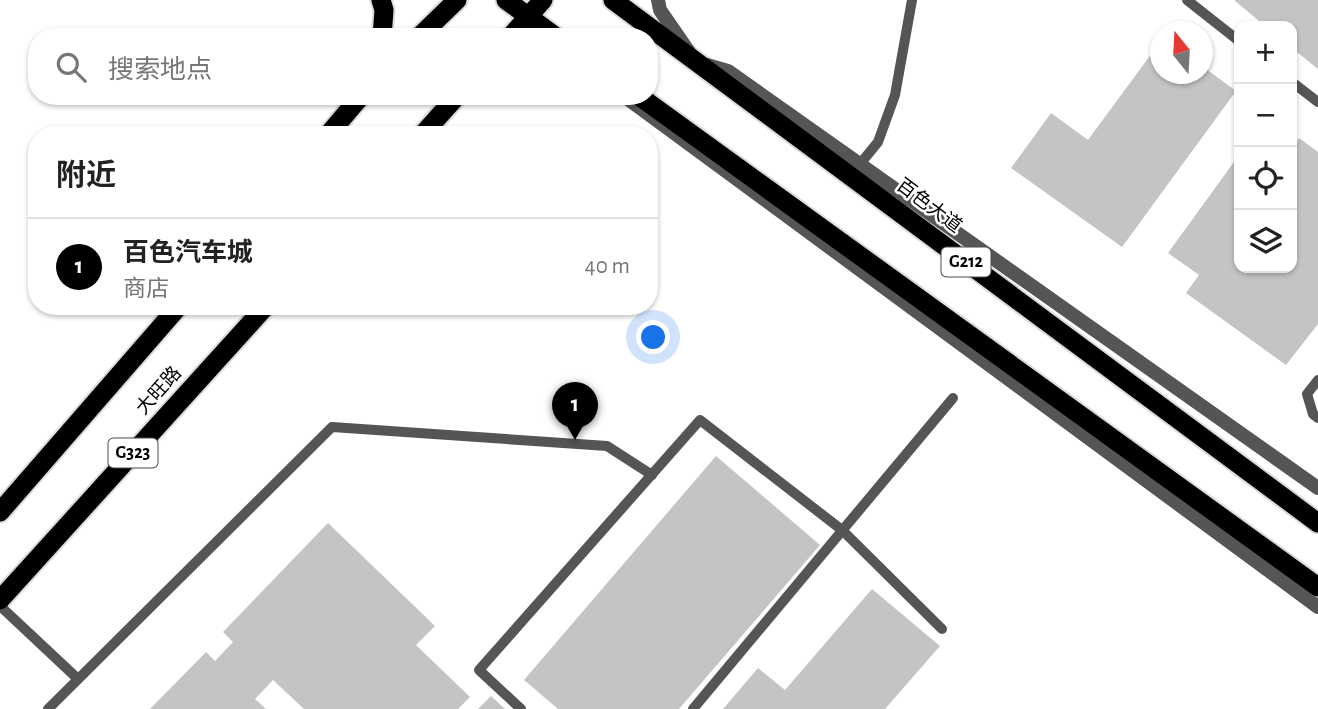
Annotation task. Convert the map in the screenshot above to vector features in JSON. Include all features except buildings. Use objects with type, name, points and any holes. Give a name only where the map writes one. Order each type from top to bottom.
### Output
[{"type":"highway","points":[[381,0],[384,9],[383,28]]},
{"type":"highway","points":[[428,28],[457,0]]},
{"type":"highway","points":[[506,0],[520,25],[543,0]]},
{"type":"highway","name":"百色大道","points":[[613,0],[650,28]]},
{"type":"highway","name":"百色大道","points":[[658,34],[1318,523]]},
{"type":"highway","points":[[336,126],[353,105]]},
{"type":"highway","points":[[430,126],[449,105]]},
{"type":"highway","points":[[651,105],[1318,587]]},
{"type":"highway","name":"大旺路","points":[[0,512],[171,315]]},
{"type":"highway","name":"大旺路","points":[[0,600],[258,315]]},
{"type":"street","points":[[500,0],[520,25]]},
{"type":"street","points":[[658,0],[660,10],[696,62],[728,71],[1318,488]]},
{"type":"street","points":[[636,105],[1318,607]]},
{"type":"lane","points":[[860,164],[878,142],[895,95],[912,0]]},
{"type":"lane","points":[[1188,0],[1234,37]]},
{"type":"lane","points":[[1295,84],[1318,102]]},
{"type":"lane","points":[[1318,380],[1307,394],[1313,414],[1318,418]]},
{"type":"lane","points":[[693,709],[953,398]]},
{"type":"lane","points":[[521,709],[479,670],[700,420],[842,530],[942,629]]},
{"type":"lane","points":[[48,709],[332,427],[607,446],[652,475]]},
{"type":"lane","points":[[0,606],[78,679]]},
{"type":"place","name":"百色汽车城","points":[[575,440]]}]
